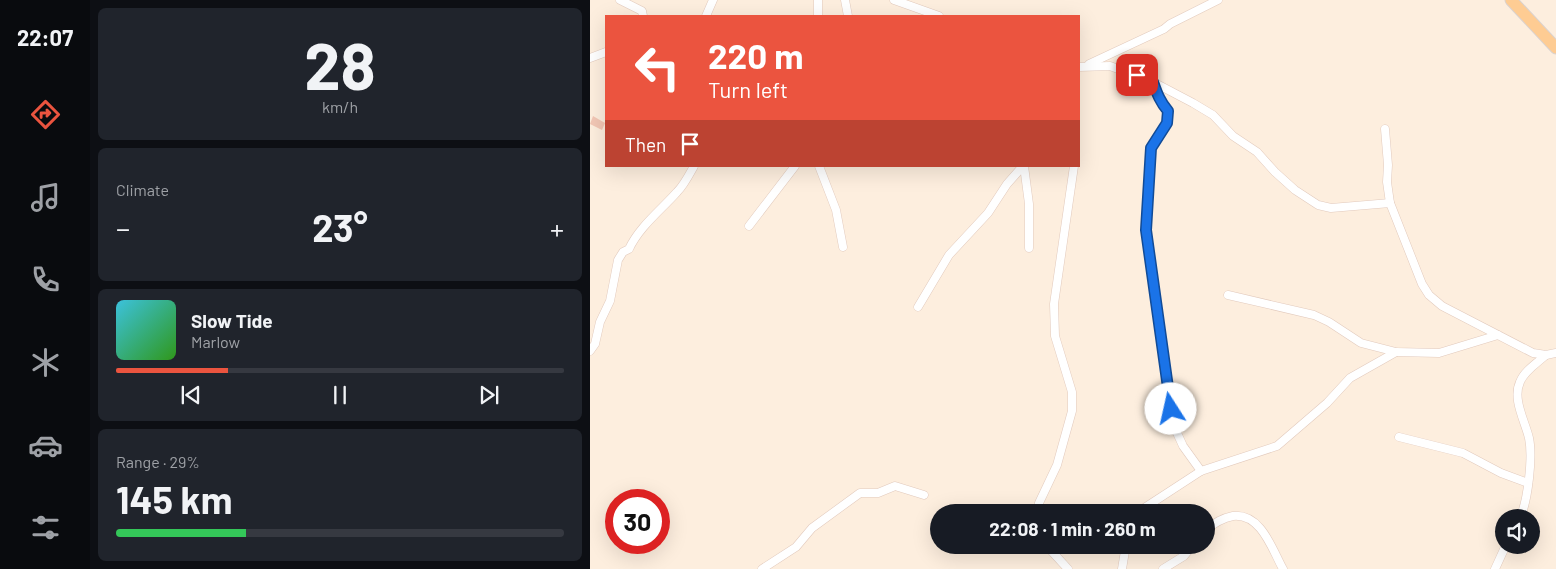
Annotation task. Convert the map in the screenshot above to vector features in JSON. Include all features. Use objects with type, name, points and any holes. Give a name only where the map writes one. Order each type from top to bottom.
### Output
[{"type":"main road","points":[[1510,0],[1556,48]]},
{"type":"street","points":[[620,0],[642,11],[643,15]]},
{"type":"street","points":[[706,15],[713,0]]},
{"type":"street","points":[[818,0],[818,15]]},
{"type":"street","points":[[845,0],[848,15]]},
{"type":"street","points":[[894,0],[936,15]]},
{"type":"street","points":[[1082,66],[1164,29],[1170,24],[1218,0]]},
{"type":"street","points":[[590,58],[605,52]]},
{"type":"street","points":[[1082,66],[1110,66],[1153,82],[1213,115],[1233,136],[1257,152],[1282,178],[1318,205],[1332,208],[1390,203]]},
{"type":"street","points":[[1153,82],[1162,106],[1168,111],[1168,115],[1164,129],[1151,148],[1146,230],[1173,424],[1183,446],[1201,470]]},
{"type":"street","points":[[1385,129],[1388,165],[1387,182],[1390,203],[1416,271],[1429,295],[1442,306],[1533,353],[1546,355],[1556,353]]},
{"type":"street","points":[[590,351],[595,344],[600,322],[610,302],[618,260],[623,252],[629,249],[647,224],[679,190],[693,167]]},
{"type":"street","points":[[749,226],[794,167]]},
{"type":"street","points":[[820,167],[836,210],[843,247]]},
{"type":"street","points":[[918,307],[949,255],[988,213],[1007,184],[1023,167]]},
{"type":"street","points":[[1024,167],[1029,204],[1029,248]]},
{"type":"street","points":[[1039,504],[1057,465],[1072,411],[1072,392],[1055,336],[1054,304],[1074,167]]},
{"type":"street","points":[[1228,295],[1314,315],[1361,343],[1396,352],[1439,354],[1498,335]]},
{"type":"street","points":[[1150,504],[1201,470],[1277,446],[1327,403],[1350,378],[1396,352]]},
{"type":"street","points":[[1522,509],[1528,483],[1529,440],[1517,393],[1523,376],[1546,355]]},
{"type":"street","points":[[1399,437],[1463,453],[1528,483]]},
{"type":"street","points":[[762,569],[796,548],[812,528],[860,493],[878,493],[895,486],[924,495]]},
{"type":"street","points":[[1215,523],[1226,517],[1240,516],[1250,518],[1260,528],[1282,569]]},
{"type":"street","points":[[1054,554],[1068,569]]},
{"type":"street","points":[[1122,569],[1124,554]]},
{"type":"street","points":[[1162,569],[1186,554]]},
{"type":"street","points":[[1495,569],[1502,554]]},
{"type":"building","points":[[593,116],[605,123],[602,130],[590,124]]},
{"type":"route","points":[[1137,75],[1153,82],[1162,106],[1168,111],[1167,123],[1151,148],[1146,230],[1165,378],[1171,409]]}]
